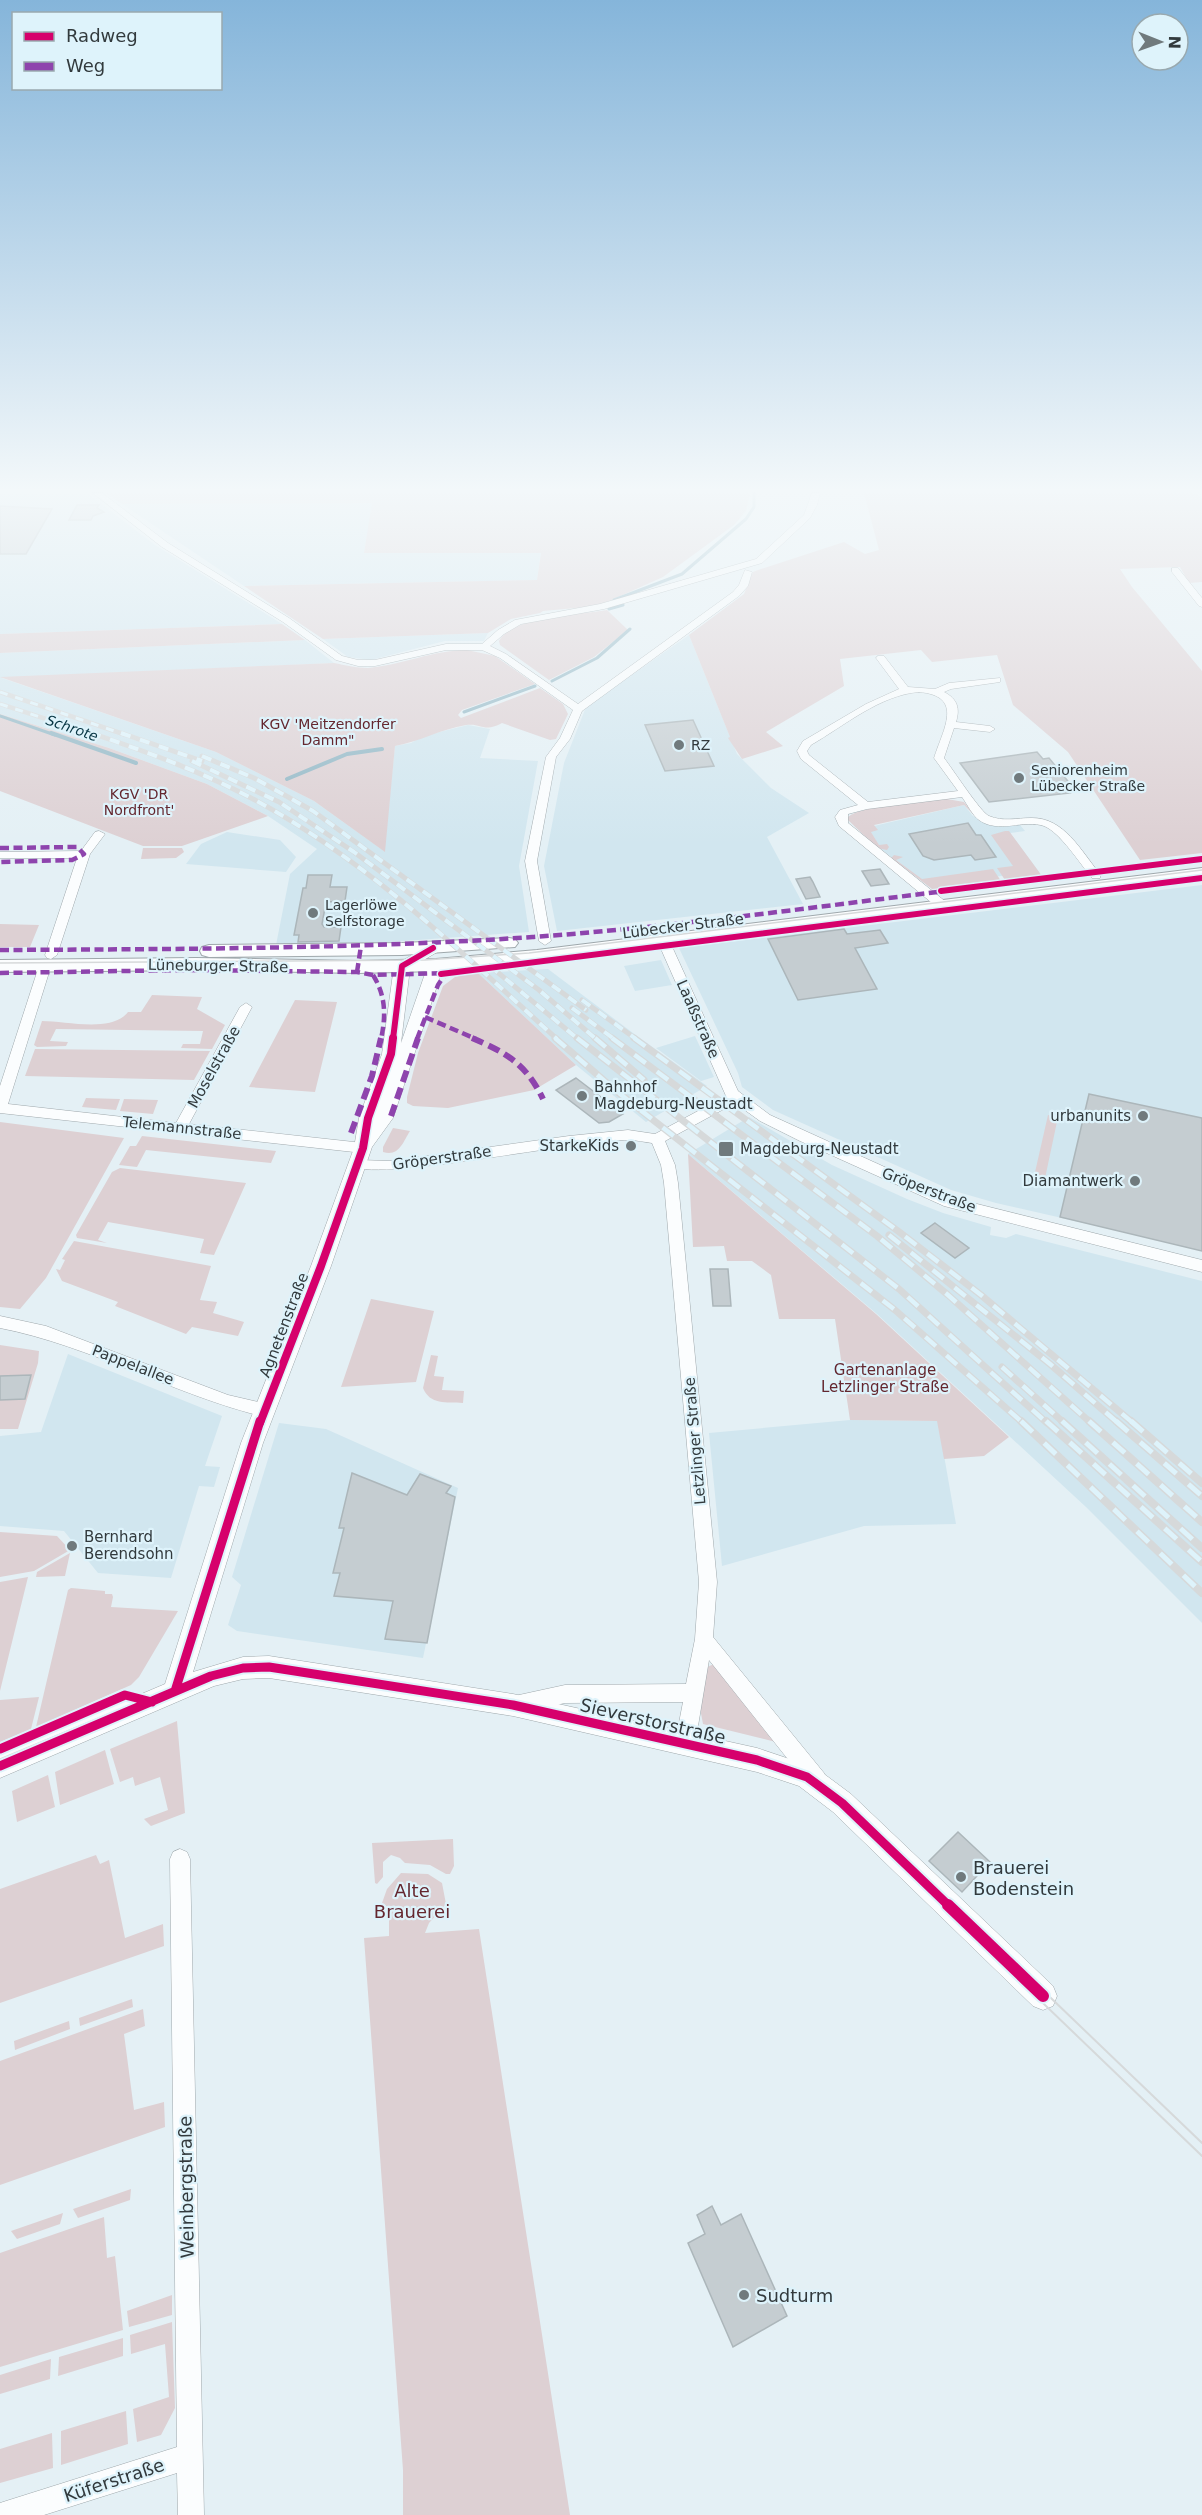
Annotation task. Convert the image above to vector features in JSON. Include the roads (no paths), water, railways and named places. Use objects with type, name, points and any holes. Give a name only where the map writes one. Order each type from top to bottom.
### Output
[{"type":"main road","name":"Lübecker Straße","points":[[418,957],[532,957],[1202,862]]},
{"type":"main road","name":"Lübecker Straße","points":[[418,957],[545,941],[1202,873]]},
{"type":"main road","name":"Lüneburger Straße","points":[[0,956],[48,960],[260,967],[418,957]]},
{"type":"main road","name":"Lüneburger Straße","points":[[0,966],[48,960]]},
{"type":"street","points":[[271,610],[341,659],[358,663],[379,663],[462,645],[484,648],[504,656],[578,709]]},
{"type":"street","points":[[484,648],[501,632],[518,622],[587,610]]},
{"type":"street","points":[[545,941],[532,870],[532,858],[551,757],[567,736],[578,709],[714,610]]},
{"type":"street","points":[[881,658],[906,691]]},
{"type":"street","points":[[936,692],[951,685],[998,680]]},
{"type":"street","points":[[866,806],[805,758],[801,749],[807,743],[891,695],[906,691],[936,692],[945,696],[953,706],[954,712],[939,758],[981,816],[989,821],[1001,823],[1036,821],[1052,826],[1096,876]]},
{"type":"street","points":[[950,725],[990,729]]},
{"type":"street","points":[[937,901],[843,824],[841,817],[844,812],[866,806],[963,794]]},
{"type":"street","points":[[0,1108],[84,854],[99,834]]},
{"type":"street","points":[[0,855],[84,854]]},
{"type":"street","name":"Laaßstraße","points":[[663,940],[700,1026],[735,1097]]},
{"type":"street","name":"Agnetenstraße","points":[[360,1156],[384,1118],[418,957]]},
{"type":"street","name":"Agnetenstraße","points":[[175,1691],[246,1462],[314,1286],[360,1156],[368,1118],[392,1054],[418,957]]},
{"type":"street","name":"Moselstraße","points":[[180,1128],[246,1007]]},
{"type":"street","points":[[657,1139],[735,1097]]},
{"type":"street","name":"Gröperstraße","points":[[735,1097],[786,1129],[949,1202],[1202,1266]]},
{"type":"street","name":"Telemannstraße","points":[[0,1108],[180,1128],[360,1156]]},
{"type":"street","name":"Gröperstraße","points":[[360,1156],[391,1166],[568,1141],[628,1135],[657,1139]]},
{"type":"street","name":"Letzlinger Straße","points":[[657,1139],[668,1166],[671,1183],[708,1582],[704,1639],[685,1744]]},
{"type":"street","name":"Pappelallee","points":[[0,1322],[40,1330],[226,1401],[265,1410]]},
{"type":"street","points":[[704,1639],[824,1788]]},
{"type":"street","name":"Sieverstorstraße","points":[[0,1766],[175,1691],[233,1670],[269,1667],[513,1705],[785,1768],[824,1788],[1043,1996]]},
{"type":"street","points":[[513,1705],[565,1694],[694,1693]]},
{"type":"street","name":"Weinbergstraße","points":[[180,1859],[191,2515]]},
{"type":"street","name":"Küferstraße","points":[[3,2515],[190,2456]]},
{"type":"waterway","points":[[552,681],[597,658],[630,629]]},
{"type":"waterway","points":[[464,712],[535,686]]},
{"type":"waterway","name":"Schrote","points":[[0,716],[55,735]]},
{"type":"waterway","name":"Schrote","points":[[51,733],[136,763]]},
{"type":"waterway","points":[[287,779],[347,754],[382,749]]},
{"type":"tram line","points":[[0,963],[425,960],[529,953],[1202,870]]},
{"type":"tram line","points":[[0,1770],[197,1686],[233,1674],[255,1671],[311,1676],[503,1708],[768,1767],[805,1781],[828,1796],[942,1906]]},
{"type":"tram line","points":[[0,1759],[147,1698]]},
{"type":"tram line","points":[[835,1791],[955,1906]]},
{"type":"tram line","points":[[941,1905],[1202,2156]]},
{"type":"tram line","points":[[954,1905],[1202,2143]]},
{"type":"railway","points":[[0,692],[126,735]]},
{"type":"railway","points":[[0,704],[95,735]]},
{"type":"railway","points":[[91,733],[215,780],[255,800],[337,851],[413,910],[557,1039]]},
{"type":"railway","points":[[121,733],[202,761]]},
{"type":"railway","points":[[202,756],[254,778],[313,811],[586,1010]]},
{"type":"railway","points":[[192,761],[279,802],[354,852],[539,990],[596,1039]]},
{"type":"railway","points":[[490,966],[578,1039]]},
{"type":"railway","points":[[582,1000],[636,1039]]},
{"type":"railway","points":[[572,1008],[614,1039]]},
{"type":"railway","points":[[555,1038],[615,1090],[895,1310],[1023,1423]]},
{"type":"railway","points":[[577,1038],[899,1289],[1047,1423]]},
{"type":"railway","points":[[595,1038],[644,1080]]},
{"type":"railway","points":[[612,1038],[877,1236],[948,1295],[1091,1423]]},
{"type":"railway","points":[[634,1038],[898,1231],[981,1295],[1133,1423]]},
{"type":"railway","points":[[889,1235],[1050,1364],[1118,1423]]},
{"type":"railway","points":[[1002,1367],[1064,1423]]},
{"type":"railway","points":[[1021,1421],[1202,1593]]},
{"type":"railway","points":[[1046,1421],[1202,1562]]},
{"type":"railway","points":[[1062,1421],[1202,1548]]},
{"type":"railway","points":[[1089,1421],[1202,1522]]},
{"type":"railway","points":[[1116,1421],[1202,1496]]},
{"type":"railway","points":[[1131,1421],[1202,1483]]},
{"type":"place","name":"RZ","points":[[679,745]]},
{"type":"place","name":"Seniorenheim Lübecker Straße","points":[[1019,778]]},
{"type":"place","name":"Lagerlöwe Selfstorage","points":[[313,913]]},
{"type":"place","name":"Bahnhof Magdeburg-Neustadt","points":[[582,1096]]},
{"type":"place","name":"urbanunits","points":[[1143,1116]]},
{"type":"place","name":"StarkeKids","points":[[631,1146]]},
{"type":"place","name":"Magdeburg-Neustadt","points":[[726,1149]]},
{"type":"place","name":"Diamantwerk","points":[[1135,1181]]},
{"type":"place","name":"Bernhard Berendsohn","points":[[72,1546]]},
{"type":"place","name":"Brauerei Bodenstein","points":[[961,1877]]},
{"type":"place","name":"Sudturm","points":[[744,2295]]},
{"type":"park label","name":"KGV 'Meitzendorfer Damm\"","points":[[328,732]]},
{"type":"park label","name":"KGV 'DR Nordfront'","points":[[139,802]]},
{"type":"park label","name":"Gartenanlage Letzlinger Straße","points":[[885,1378]]},
{"type":"park label","name":"Alte Brauerei","points":[[412,1900]]}]
